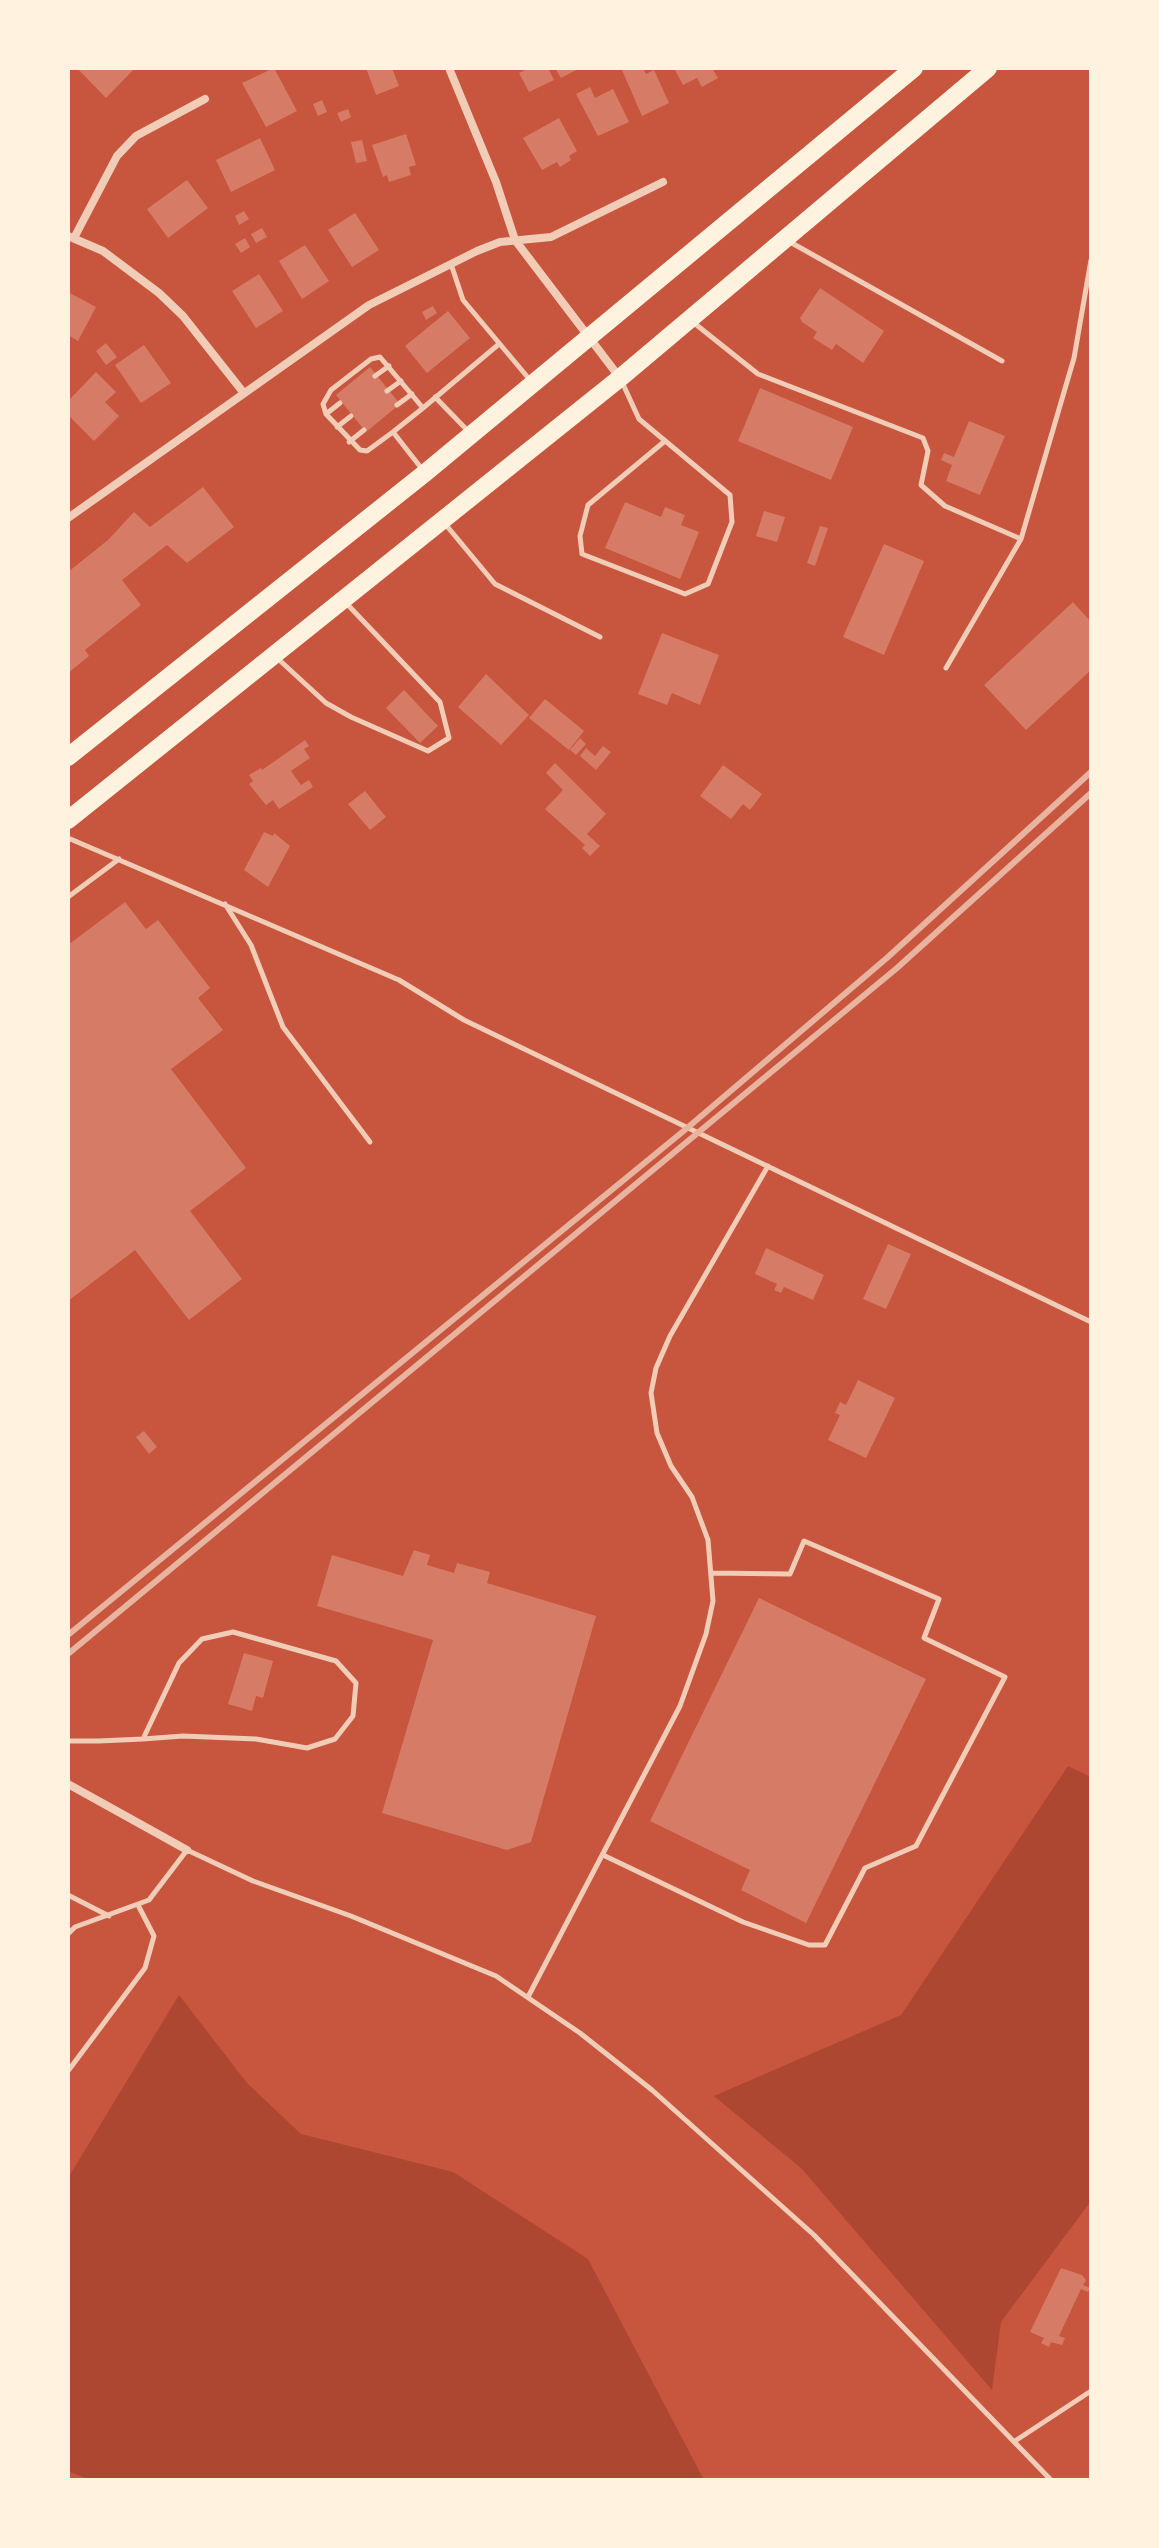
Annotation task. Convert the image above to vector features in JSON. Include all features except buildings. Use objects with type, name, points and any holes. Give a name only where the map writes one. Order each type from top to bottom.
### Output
[{"type":"highway","points":[[68,757],[472,435],[914,68]]},
{"type":"highway","points":[[68,820],[620,378],[988,68]]},
{"type":"street","points":[[449,68],[496,182],[515,240],[591,335],[620,378]]},
{"type":"street","points":[[205,99],[147,129],[117,156],[71,237],[115,259],[159,293],[183,316],[243,392]]},
{"type":"street","points":[[68,518],[369,305],[500,242],[551,237],[663,182]]},
{"type":"street","points":[[68,1784],[187,1850]]},
{"type":"lane","points":[[786,240],[1002,361]]},
{"type":"lane","points":[[946,668],[1021,539],[1074,358],[1091,260]]},
{"type":"lane","points":[[451,263],[463,300],[534,384]]},
{"type":"lane","points":[[690,320],[758,374],[923,438],[928,451],[921,485],[945,506],[1021,539]]},
{"type":"lane","points":[[423,408],[380,357],[371,359],[331,390],[323,404],[326,414],[349,442],[367,451],[423,408],[499,344]]},
{"type":"lane","points":[[375,376],[389,366]]},
{"type":"lane","points":[[620,378],[639,419],[730,495],[732,522],[708,584],[685,594],[582,554],[580,536],[588,505],[665,441]]},
{"type":"lane","points":[[387,391],[401,381]]},
{"type":"lane","points":[[397,405],[412,394]]},
{"type":"lane","points":[[435,397],[472,435]]},
{"type":"lane","points":[[326,414],[340,403]]},
{"type":"lane","points":[[337,427],[351,416]]},
{"type":"lane","points":[[349,442],[364,430]]},
{"type":"lane","points":[[393,432],[425,473]]},
{"type":"lane","points":[[443,521],[495,584],[600,637]]},
{"type":"lane","points":[[275,656],[326,703],[351,717],[428,751],[449,738],[440,702],[345,601]]},
{"type":"lane","points":[[68,838],[399,980],[464,1020],[1091,1322]]},
{"type":"lane","points":[[68,897],[120,858]]},
{"type":"lane","points":[[224,903],[251,945],[283,1027],[370,1142]]},
{"type":"lane","points":[[528,1997],[680,1706],[706,1634],[713,1601],[708,1540],[692,1497],[671,1466],[657,1433],[651,1393],[656,1368],[670,1336],[768,1166]]},
{"type":"lane","points":[[603,1855],[743,1922],[809,1945],[825,1945],[865,1868],[916,1846],[1005,1677],[924,1638],[939,1599],[804,1541],[790,1574],[712,1573]]},
{"type":"lane","points":[[68,1741],[256,1739],[307,1748],[335,1739],[353,1716],[356,1683],[336,1661],[322,1657],[233,1632],[202,1639],[179,1663],[143,1739]]},
{"type":"lane","points":[[68,1934],[75,1927],[138,1905],[159,1891],[187,1850],[253,1881],[496,1976],[652,2090],[814,2235],[1051,2480]]},
{"type":"lane","points":[[68,1895],[110,1916]]},
{"type":"lane","points":[[68,2071],[145,1968],[154,1936],[138,1905]]},
{"type":"lane","points":[[1015,2441],[1091,2391]]},
{"type":"shaded area","points":[[1068,1766],[1091,1777],[1091,2201],[1001,2322],[992,2390],[802,2169],[714,2096],[901,2015]]},
{"type":"shaded area","points":[[179,1995],[247,2083],[301,2134],[453,2172],[588,2259],[704,2480],[90,2480],[70,2472],[68,2178]]},
{"type":"railway","points":[[68,1635],[686,1129],[888,957],[1091,772]]},
{"type":"railway","points":[[68,1654],[897,968],[1091,793]]}]
